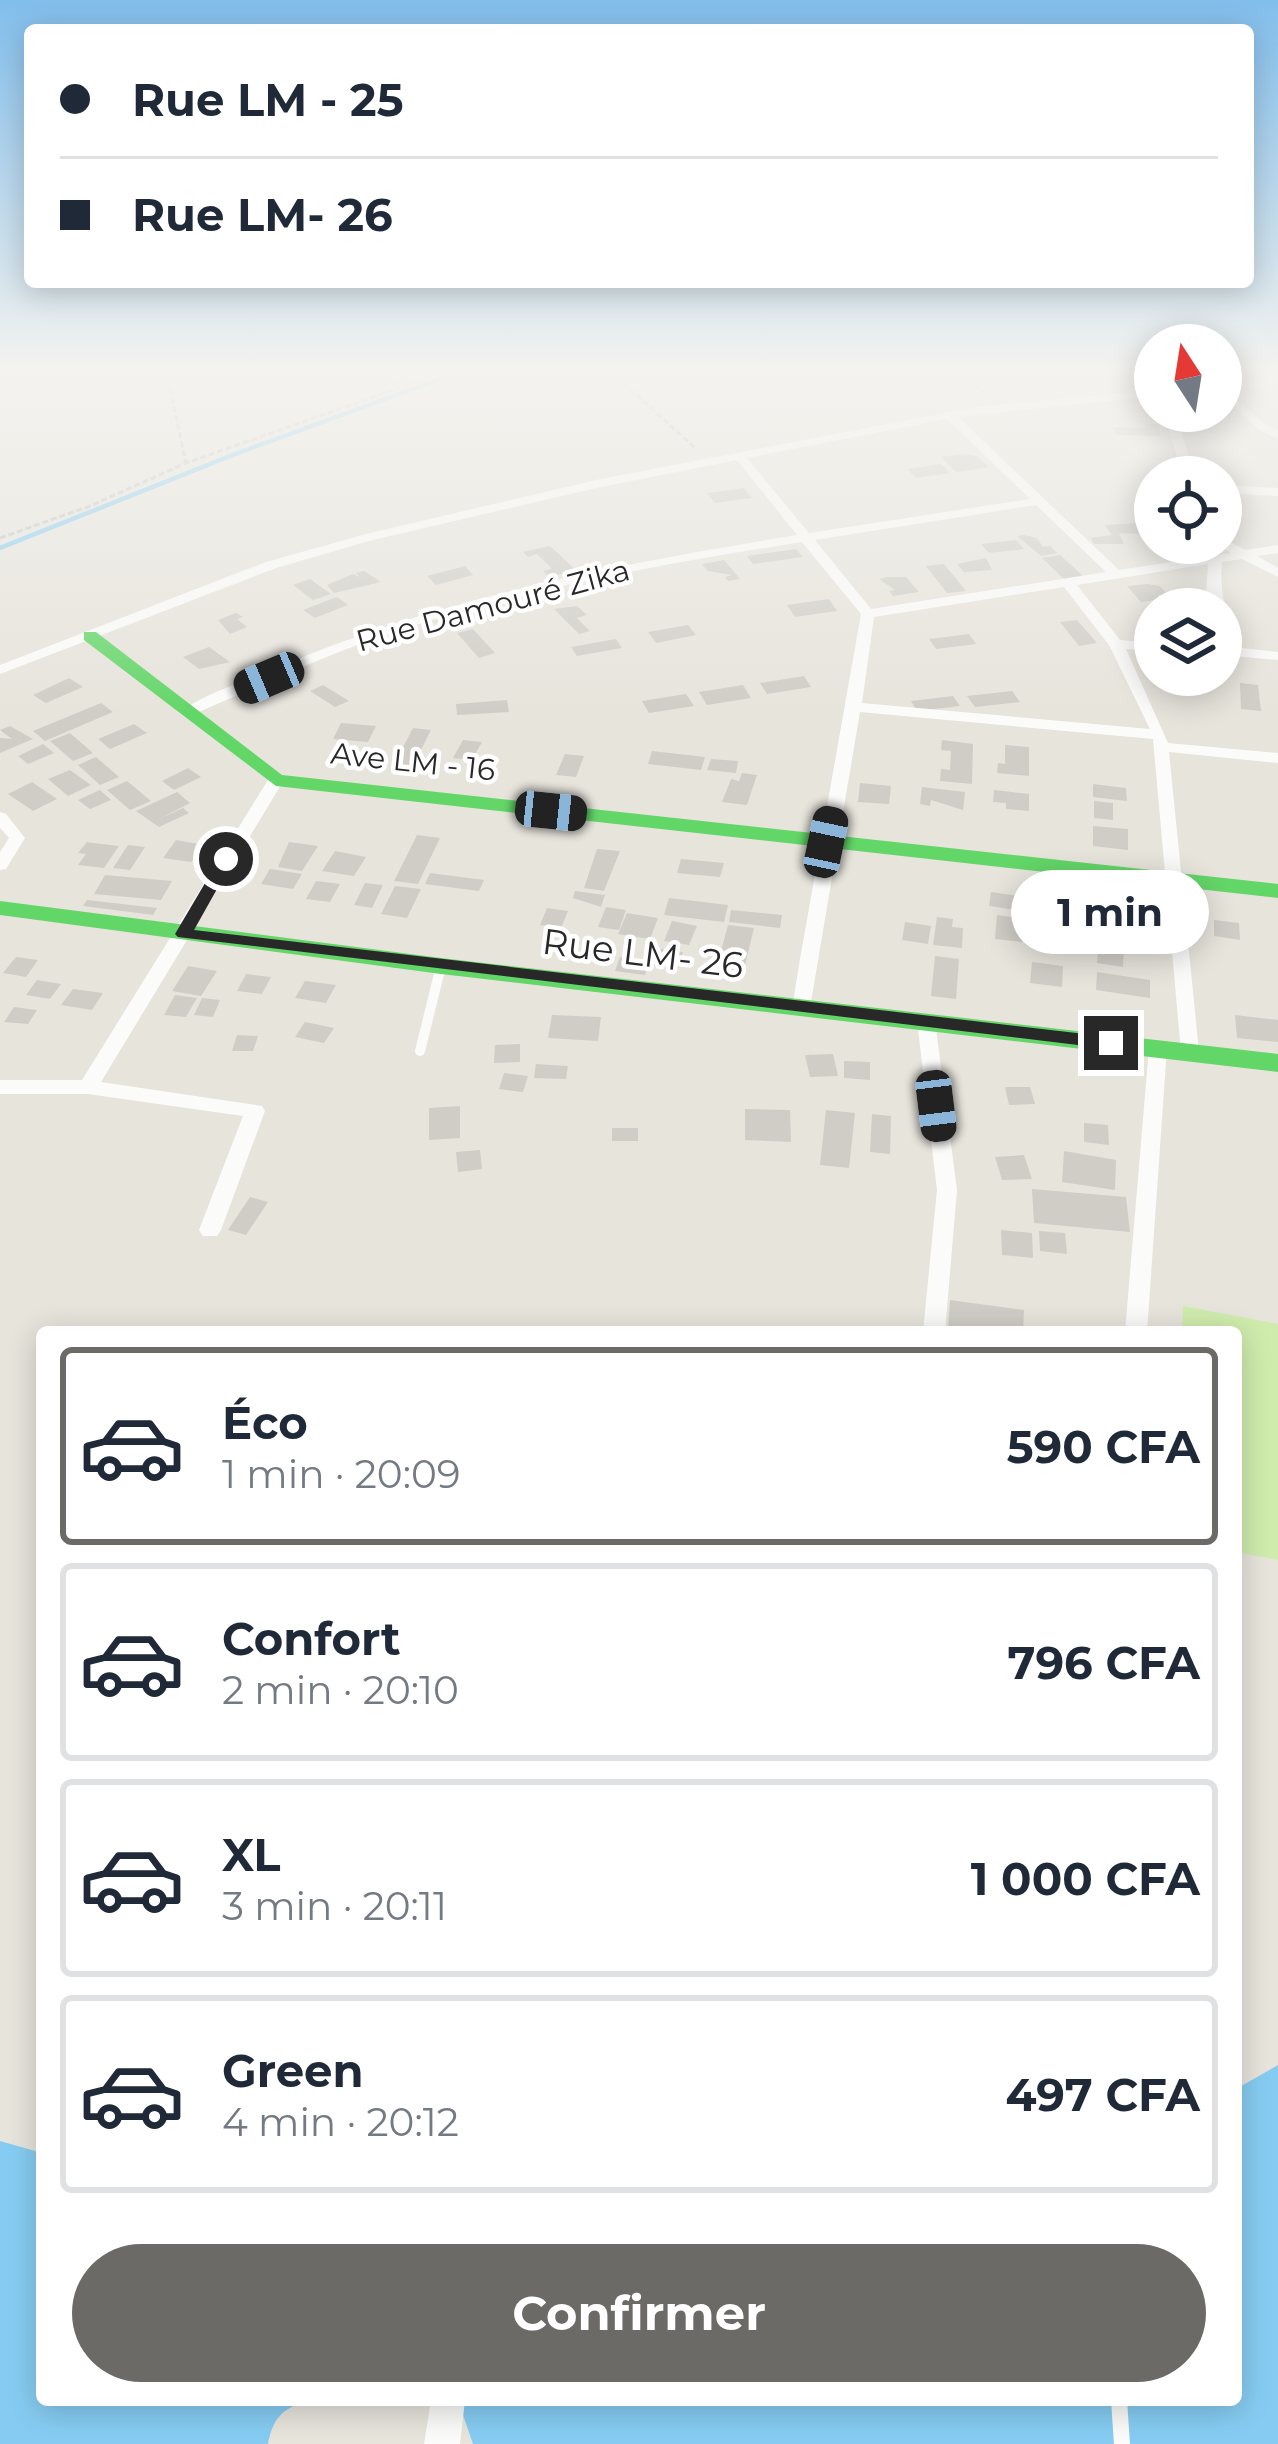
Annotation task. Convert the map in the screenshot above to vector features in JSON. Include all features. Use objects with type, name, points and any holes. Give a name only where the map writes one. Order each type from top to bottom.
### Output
[{"type":"street","points":[[0,670],[271,565],[592,485]]},
{"type":"street","points":[[764,485],[868,614],[856,707],[826,842],[801,1008]]},
{"type":"street","points":[[1023,485],[1117,576]]},
{"type":"street","points":[[1242,490],[1278,492]]},
{"type":"street","name":"Rue Damouré Zika","points":[[188,712],[405,625],[661,562],[1041,502]]},
{"type":"street","points":[[1243,556],[1278,549]]},
{"type":"street","points":[[1243,556],[1278,573]]},
{"type":"street","points":[[868,614],[1195,564]]},
{"type":"street","points":[[1069,584],[1116,644],[1161,741],[1190,1052]]},
{"type":"street","name":"Ave LM - 16","points":[[90,636],[276,780],[1278,891]]},
{"type":"street","points":[[1116,644],[1134,645]]},
{"type":"street","points":[[1242,653],[1278,656]]},
{"type":"street","points":[[856,707],[1278,758]]},
{"type":"street","points":[[88,1087],[276,780]]},
{"type":"street","points":[[0,817],[16,838],[0,865]]},
{"type":"street","name":"Rue LM- 26","points":[[0,908],[441,966],[1278,1063]]},
{"type":"street","points":[[926,1021],[946,1190],[935,1326]]},
{"type":"street","points":[[1136,1326],[1158,1048]]},
{"type":"street","points":[[0,1087],[88,1087],[255,1111],[210,1230]]},
{"type":"street","points":[[442,2444],[447,2406]]},
{"type":"lane","points":[[420,1051],[441,966]]},
{"type":"lane","points":[[1119,2406],[1122,2444]]},
{"type":"path","points":[[0,538],[137,485]]},
{"type":"green space","points":[[1183,1306],[1278,1324],[1278,1560],[1242,1553],[1242,1326],[1182,1326]]},
{"type":"water","points":[[1278,2065],[1278,2444],[473,2444],[462,2412],[448,2406],[1242,2406],[1242,2086]]},
{"type":"water","points":[[0,2141],[36,2151],[36,2406],[294,2406],[273,2426],[268,2444],[0,2444]]},
{"type":"building","points":[[744,488],[752,498],[715,503],[707,493]]},
{"type":"building","points":[[1134,523],[1134,534],[1119,533],[1124,544],[1094,544],[1091,538],[1112,535],[1105,525]]},
{"type":"building","points":[[1024,535],[1057,553],[1041,556],[1017,536]]},
{"type":"building","points":[[1016,540],[1024,549],[989,553],[981,544]]},
{"type":"building","points":[[550,546],[578,572],[548,576],[543,571],[552,569],[537,554],[528,557],[523,552]]},
{"type":"building","points":[[796,549],[803,557],[753,564],[747,556]]},
{"type":"building","points":[[1060,555],[1083,576],[1065,580],[1042,558]]},
{"type":"building","points":[[986,558],[992,570],[964,572],[957,564]]},
{"type":"building","points":[[724,560],[740,579],[728,581],[725,577],[732,575],[708,571],[702,564]]},
{"type":"building","points":[[944,564],[966,591],[947,593],[926,566]]},
{"type":"building","points":[[465,566],[473,575],[436,585],[427,576]]},
{"type":"building","points":[[364,571],[381,582],[334,593],[327,585],[353,574],[360,577],[356,573]]},
{"type":"building","points":[[906,577],[919,592],[893,596],[889,591],[895,590],[879,579]]},
{"type":"building","points":[[310,579],[331,594],[313,600],[293,585]]},
{"type":"building","points":[[1127,586],[1162,588],[1134,588],[1134,594]]},
{"type":"building","points":[[337,597],[348,605],[315,618],[303,610]]},
{"type":"building","points":[[829,599],[837,611],[795,617],[787,605]]},
{"type":"building","points":[[577,606],[587,615],[577,618],[590,631],[579,634],[554,609]]},
{"type":"building","points":[[236,613],[247,627],[230,634],[218,620]]},
{"type":"building","points":[[1077,620],[1097,643],[1079,646],[1060,622]]},
{"type":"building","points":[[688,625],[696,635],[656,643],[648,632]]},
{"type":"building","points":[[473,629],[495,653],[479,658],[457,633]]},
{"type":"building","points":[[969,634],[976,644],[936,649],[929,639]]},
{"type":"building","points":[[616,639],[622,648],[577,656],[571,647]]},
{"type":"building","points":[[209,647],[230,662],[199,669],[183,657]]},
{"type":"building","points":[[804,676],[811,687],[767,694],[760,683]]},
{"type":"building","points":[[69,678],[83,687],[46,703],[33,695]]},
{"type":"building","points":[[1242,683],[1258,685],[1261,711],[1241,709]]},
{"type":"building","points":[[323,685],[349,701],[335,707],[310,691]]},
{"type":"building","points":[[743,685],[751,698],[707,705],[699,692]]},
{"type":"building","points":[[1012,691],[1020,702],[975,707],[967,696]]},
{"type":"building","points":[[686,694],[694,706],[649,713],[642,701]]},
{"type":"building","points":[[953,696],[960,706],[917,711],[911,701]]},
{"type":"building","points":[[507,700],[509,712],[457,715],[456,704]]},
{"type":"building","points":[[101,703],[113,712],[45,741],[33,731]]},
{"type":"building","points":[[341,723],[376,726],[368,742],[333,739]]},
{"type":"building","points":[[134,724],[147,733],[110,749],[98,739]]},
{"type":"building","points":[[10,726],[33,739],[0,753],[0,738],[12,739],[0,730]]},
{"type":"building","points":[[413,728],[431,730],[410,772],[391,770]]},
{"type":"building","points":[[70,733],[93,753],[73,761],[50,741]]},
{"type":"building","points":[[463,740],[482,742],[472,760],[453,758]]},
{"type":"building","points":[[942,740],[973,744],[972,784],[940,781],[941,769],[950,770],[951,751],[941,750]]},
{"type":"building","points":[[43,744],[54,753],[28,764],[18,756]]},
{"type":"building","points":[[1005,745],[1029,747],[1029,776],[997,773],[998,763],[1005,764]]},
{"type":"building","points":[[652,751],[705,757],[701,770],[648,764]]},
{"type":"building","points":[[565,754],[584,756],[576,777],[556,775]]},
{"type":"building","points":[[96,757],[119,777],[100,785],[78,765]]},
{"type":"building","points":[[711,759],[738,761],[736,773],[707,770]]},
{"type":"building","points":[[188,768],[201,777],[174,790],[162,781]]},
{"type":"building","points":[[70,770],[91,785],[68,796],[48,779]]},
{"type":"building","points":[[742,773],[757,775],[747,805],[722,802],[731,779],[739,781]]},
{"type":"building","points":[[127,781],[151,801],[130,810],[107,790]]},
{"type":"building","points":[[32,782],[57,799],[33,811],[8,794]]},
{"type":"building","points":[[860,783],[891,786],[889,804],[858,802]]},
{"type":"building","points":[[1093,784],[1126,788],[1127,801],[1093,797]]},
{"type":"building","points":[[922,787],[965,792],[963,810],[931,800],[930,806],[920,804]]},
{"type":"building","points":[[100,790],[111,800],[90,809],[78,800]]},
{"type":"building","points":[[994,790],[1029,794],[1029,811],[1006,809],[1006,803],[993,802]]},
{"type":"building","points":[[177,792],[190,803],[159,819],[183,808],[189,813],[159,827],[136,811]]},
{"type":"building","points":[[1094,801],[1113,803],[1113,820],[1094,818]]},
{"type":"building","points":[[1093,826],[1128,829],[1128,850],[1093,846]]},
{"type":"building","points":[[417,835],[440,838],[418,884],[394,881]]},
{"type":"building","points":[[176,840],[204,845],[191,862],[163,858]]},
{"type":"building","points":[[87,842],[119,846],[104,868],[78,865],[86,854],[78,853]]},
{"type":"building","points":[[289,842],[318,846],[302,871],[278,867]]},
{"type":"building","points":[[128,845],[145,847],[130,870],[113,868]]},
{"type":"building","points":[[597,849],[620,851],[604,891],[584,888]]},
{"type":"building","points":[[335,851],[366,857],[354,876],[322,871]]},
{"type":"building","points":[[681,859],[724,863],[720,877],[677,873]]},
{"type":"building","points":[[270,869],[302,874],[293,889],[261,884]]},
{"type":"building","points":[[430,873],[484,880],[479,891],[425,884]]},
{"type":"building","points":[[105,875],[172,881],[161,900],[94,894]]},
{"type":"building","points":[[316,881],[340,884],[330,902],[306,899]]},
{"type":"building","points":[[365,883],[383,885],[372,908],[354,905]]},
{"type":"building","points":[[395,886],[421,889],[407,918],[381,914]]},
{"type":"building","points":[[575,891],[605,895],[601,907],[573,898]]},
{"type":"building","points":[[991,892],[1024,897],[1023,911],[989,906]]},
{"type":"building","points":[[669,898],[728,905],[724,922],[664,915]]},
{"type":"building","points":[[87,900],[157,908],[153,915],[83,906]]},
{"type":"building","points":[[606,907],[626,910],[619,930],[598,927]]},
{"type":"building","points":[[547,908],[568,911],[561,928],[540,925]]},
{"type":"building","points":[[731,910],[782,915],[780,928],[729,922]]},
{"type":"building","points":[[1054,912],[1091,917],[1090,932],[1067,929],[1068,919],[1054,917]]},
{"type":"building","points":[[627,913],[658,918],[650,939],[618,934]]},
{"type":"building","points":[[997,915],[1024,919],[1022,942],[995,939]]},
{"type":"building","points":[[937,917],[953,919],[952,927],[963,928],[962,948],[933,945]]},
{"type":"building","points":[[1214,920],[1239,923],[1240,940],[1214,936]]},
{"type":"building","points":[[672,921],[697,926],[689,945],[664,941]]},
{"type":"building","points":[[905,922],[931,926],[928,944],[902,940]]},
{"type":"building","points":[[728,925],[754,928],[744,969],[717,966]]},
{"type":"building","points":[[1068,931],[1092,934],[1092,952],[1067,948]]},
{"type":"building","points":[[1099,943],[1124,947],[1123,967],[1097,963]]},
{"type":"building","points":[[659,949],[683,952],[678,969],[654,966]]},
{"type":"building","points":[[935,956],[959,959],[956,999],[931,996]]},
{"type":"building","points":[[16,957],[38,960],[26,977],[3,973]]},
{"type":"building","points":[[620,957],[649,961],[645,975],[615,971]]},
{"type":"building","points":[[1032,962],[1063,966],[1062,987],[1030,983]]},
{"type":"building","points":[[188,966],[217,971],[201,996],[172,991]]},
{"type":"building","points":[[1097,972],[1150,980],[1150,998],[1096,990]]},
{"type":"building","points":[[246,974],[271,977],[262,994],[237,991]]},
{"type":"building","points":[[37,980],[61,984],[50,999],[26,995]]},
{"type":"building","points":[[305,981],[336,985],[326,1003],[295,998]]},
{"type":"building","points":[[73,989],[103,993],[92,1010],[61,1005]]},
{"type":"building","points":[[175,995],[197,998],[186,1017],[164,1015]]},
{"type":"building","points":[[202,998],[220,1000],[213,1017],[194,1015]]},
{"type":"building","points":[[14,1007],[37,1010],[28,1024],[4,1022]]},
{"type":"building","points":[[552,1015],[601,1017],[598,1041],[548,1038]]},
{"type":"building","points":[[1235,1015],[1278,1020],[1278,1042],[1237,1038]]},
{"type":"building","points":[[305,1022],[334,1028],[324,1043],[295,1037]]},
{"type":"building","points":[[237,1035],[258,1036],[253,1051],[232,1051]]},
{"type":"building","points":[[520,1044],[520,1062],[494,1063],[495,1045]]},
{"type":"building","points":[[833,1054],[838,1076],[810,1077],[805,1055]]},
{"type":"building","points":[[844,1061],[870,1062],[870,1080],[844,1078]]},
{"type":"building","points":[[536,1064],[568,1066],[566,1079],[534,1078]]},
{"type":"building","points":[[504,1073],[528,1076],[523,1092],[499,1089]]},
{"type":"building","points":[[1005,1087],[1030,1087],[1035,1104],[1009,1105]]},
{"type":"building","points":[[460,1106],[460,1138],[429,1140],[429,1108]]},
{"type":"building","points":[[745,1109],[790,1110],[791,1142],[745,1140]]},
{"type":"building","points":[[826,1110],[855,1113],[849,1168],[820,1165]]},
{"type":"building","points":[[872,1114],[891,1116],[890,1154],[870,1152]]},
{"type":"building","points":[[1084,1123],[1108,1125],[1109,1145],[1084,1142]]},
{"type":"building","points":[[612,1128],[638,1128],[638,1141],[612,1141]]},
{"type":"building","points":[[480,1150],[482,1169],[458,1172],[456,1152]]},
{"type":"building","points":[[1064,1151],[1116,1160],[1115,1190],[1062,1182]]},
{"type":"building","points":[[1024,1155],[1032,1179],[1002,1180],[995,1157]]},
{"type":"building","points":[[1032,1189],[1126,1197],[1130,1232],[1034,1223]]},
{"type":"building","points":[[250,1197],[268,1202],[246,1235],[228,1230]]},
{"type":"building","points":[[1001,1230],[1032,1233],[1033,1258],[1002,1255]]},
{"type":"building","points":[[1039,1231],[1065,1233],[1067,1254],[1040,1251]]},
{"type":"building","points":[[950,1300],[1024,1310],[1023,1326],[948,1326]]},
{"type":"waterway","points":[[0,548],[157,485]]},
{"type":"traffic: fast","points":[[90,636],[276,780],[1278,891]]},
{"type":"traffic: fast","points":[[0,908],[441,966],[1278,1063]]},
{"type":"route","points":[[226,859],[184,934],[1111,1043]]}]
